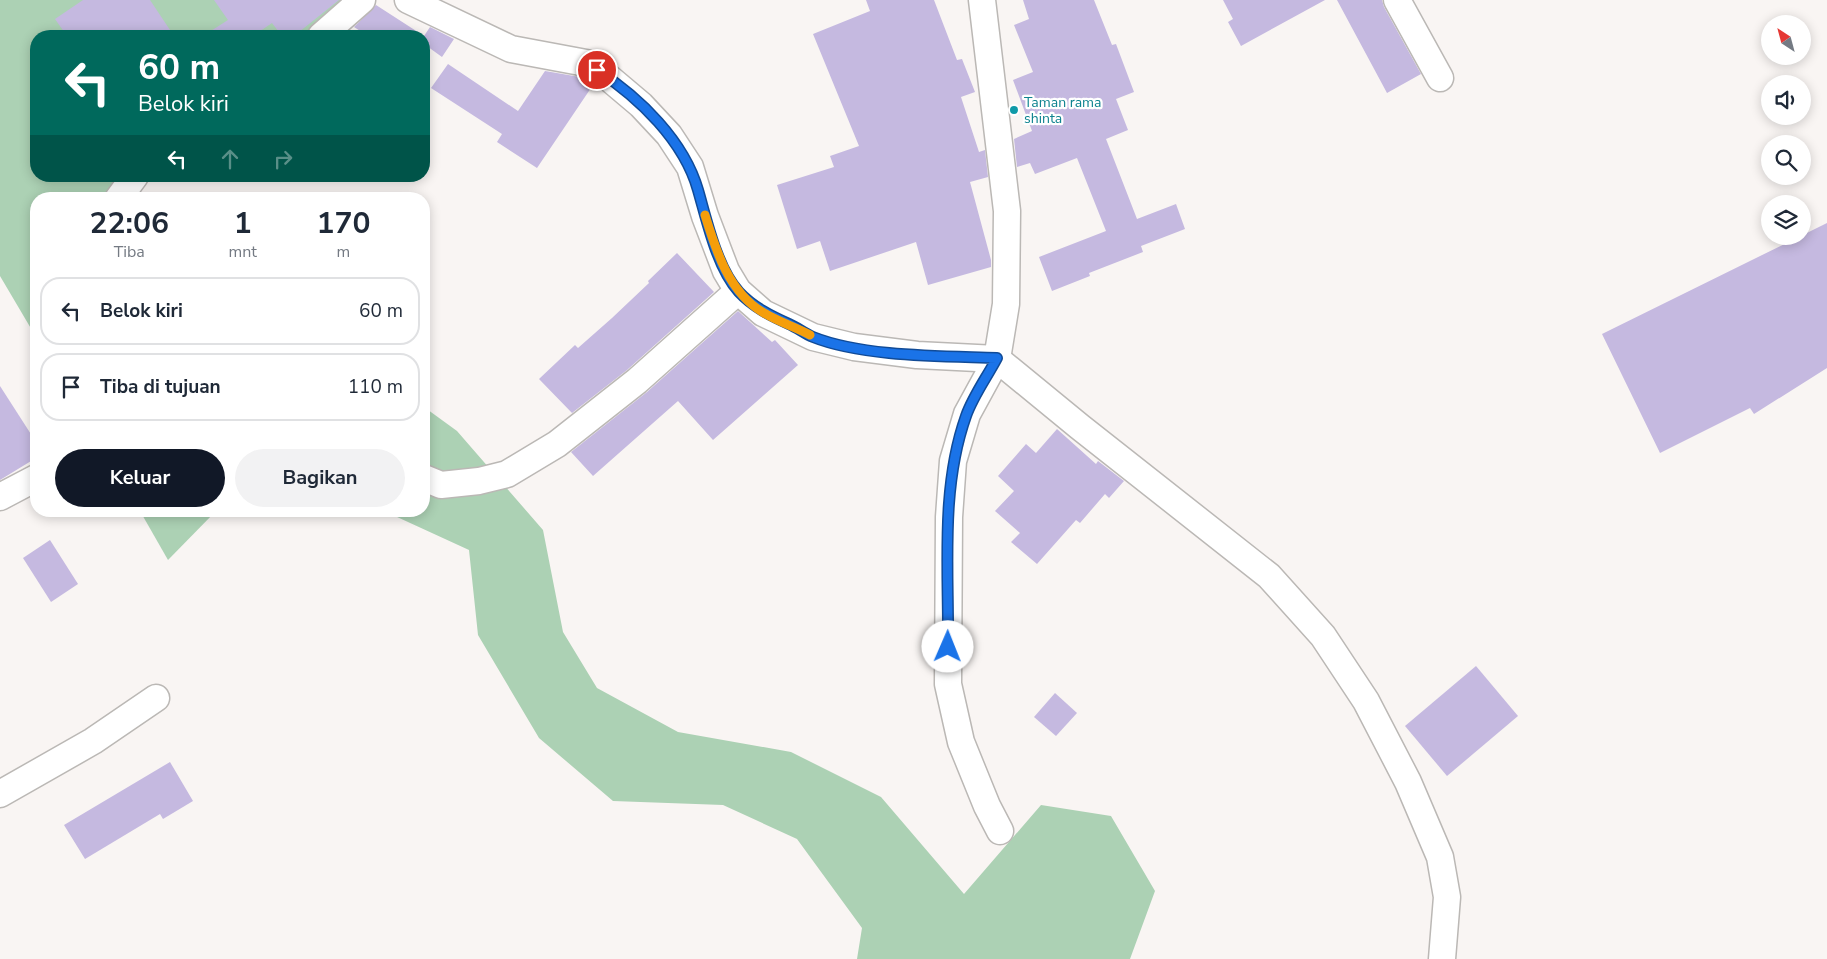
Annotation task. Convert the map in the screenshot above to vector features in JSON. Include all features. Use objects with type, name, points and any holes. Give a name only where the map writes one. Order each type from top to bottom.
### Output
[{"type":"street","points":[[328,30],[362,0]]},
{"type":"street","points":[[408,0],[511,49],[586,63],[609,78],[641,105],[669,135],[690,167],[715,245],[726,271],[738,291],[763,313],[813,337],[854,347],[917,355],[997,358],[1080,427],[1269,576],[1324,636],[1370,710],[1408,782],[1440,857],[1447,897],[1442,959]]},
{"type":"street","points":[[982,0],[1007,211],[1006,304],[997,358],[967,414],[953,461],[949,517],[948,684],[962,742],[987,806],[1000,831]]},
{"type":"street","points":[[1397,0],[1440,78]]},
{"type":"street","points":[[430,480],[441,484],[479,481],[507,474],[549,449],[637,381],[738,291]]},
{"type":"street","points":[[0,497],[30,481]]},
{"type":"street","points":[[0,794],[93,741],[156,698]]},
{"type":"green space","points":[[0,0],[367,0],[337,30],[30,30],[30,182],[140,182],[125,192],[30,192],[30,327],[0,276]]},
{"type":"green space","points":[[430,411],[457,431],[543,530],[563,632],[597,688],[678,732],[791,752],[881,797],[964,894],[1041,805],[1111,816],[1155,891],[1130,959],[857,959],[862,928],[797,839],[723,805],[613,801],[539,738],[478,635],[469,550],[397,517],[430,517]]},
{"type":"green space","points":[[143,517],[210,517],[168,560]]},
{"type":"building","points":[[83,0],[150,0],[170,30],[63,30],[55,19]]},
{"type":"building","points":[[214,0],[339,0],[302,30],[277,30],[272,23],[262,30],[212,30],[228,20]]},
{"type":"building","points":[[866,0],[934,0],[957,60],[962,59],[975,92],[961,97],[979,152],[985,150],[988,177],[970,182],[991,260],[991,267],[928,285],[916,242],[830,271],[820,241],[797,249],[777,185],[834,167],[830,156],[859,146],[813,34],[870,11]]},
{"type":"building","points":[[1023,0],[1094,0],[1112,45],[1116,44],[1134,92],[1116,99],[1128,130],[1106,139],[1137,219],[1176,204],[1185,229],[1141,246],[1143,252],[1089,273],[1090,276],[1052,291],[1039,257],[1106,231],[1077,158],[1035,174],[1030,163],[1017,167],[1014,139],[1032,131],[1013,80],[1033,72],[1014,25],[1029,19]]},
{"type":"building","points":[[1223,0],[1325,0],[1241,46],[1228,22],[1233,19]]},
{"type":"building","points":[[1337,0],[1382,0],[1421,74],[1387,93]]},
{"type":"building","points":[[376,5],[415,30],[359,30],[354,27]]},
{"type":"building","points":[[430,27],[454,39],[442,57],[430,48],[430,30],[428,30]]},
{"type":"building","points":[[448,64],[518,111],[545,71],[580,77],[593,85],[537,168],[497,142],[502,134],[431,88]]},
{"type":"building","points":[[1827,223],[1827,368],[1754,414],[1750,408],[1660,453],[1602,334],[1782,245],[1811,245],[1811,231]]},
{"type":"building","points":[[677,253],[714,292],[627,370],[572,413],[539,379],[575,345],[578,348],[612,318]]},
{"type":"building","points":[[738,311],[772,342],[775,340],[798,365],[713,440],[678,401],[593,476],[571,452],[647,392]]},
{"type":"building","points":[[0,386],[30,433],[30,462],[0,480]]},
{"type":"building","points":[[1057,429],[1096,464],[1098,461],[1124,481],[1109,498],[1105,494],[1080,523],[1076,520],[1037,564],[1011,542],[1020,533],[995,511],[1014,491],[998,476],[1026,444],[1036,453]]},
{"type":"building","points":[[50,540],[78,584],[51,602],[23,558]]},
{"type":"building","points":[[1476,666],[1518,716],[1447,776],[1405,726]]},
{"type":"building","points":[[1055,693],[1077,713],[1056,736],[1034,717]]},
{"type":"building","points":[[170,762],[193,801],[163,819],[160,814],[85,859],[64,825]]},
{"type":"slow traffic","points":[[705,215],[726,271],[738,291],[763,313],[810,335]]},
{"type":"place","name":"Taman rama shinta","points":[[1014,110]]},
{"type":"route","points":[[597,70],[641,105],[669,135],[690,167],[715,245],[726,271],[738,291],[763,313],[813,337],[854,347],[917,355],[997,358],[967,414],[953,461],[949,517],[948,647]]}]
